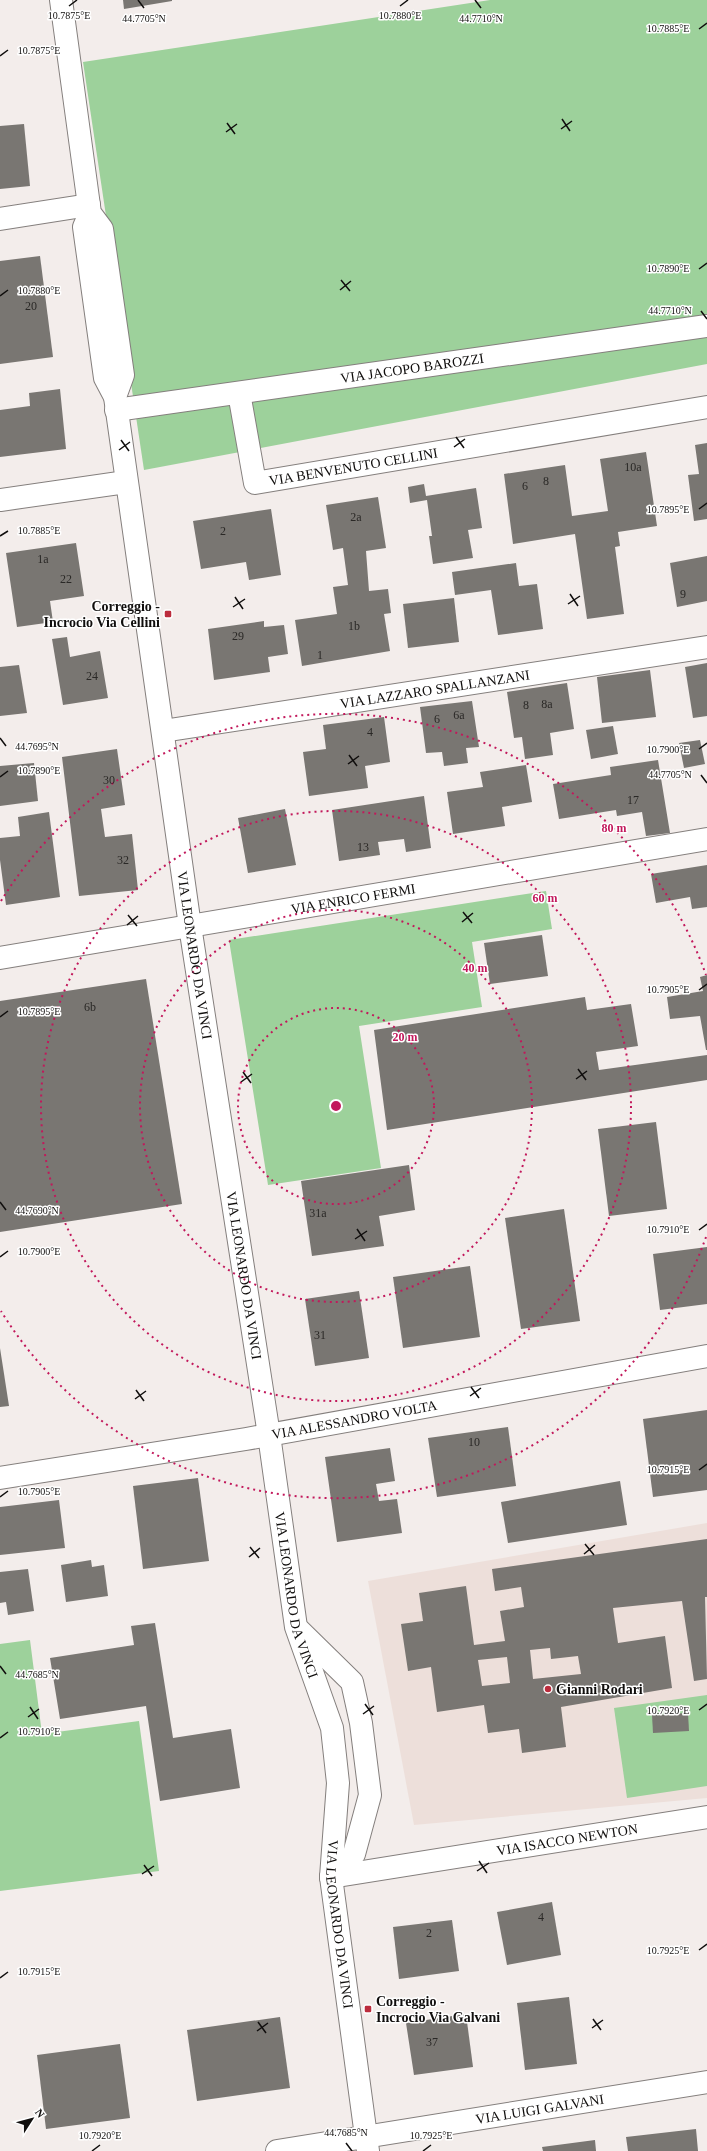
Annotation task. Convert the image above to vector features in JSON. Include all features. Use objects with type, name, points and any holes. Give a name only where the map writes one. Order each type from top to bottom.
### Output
[{"type":"street","name":"VIA LEONARDO DA VINCI","points":[[61,0],[90,209],[84,227],[105,378],[116,403],[190,926],[269,1435],[296,1627],[332,1728],[338,1783],[331,1877],[367,2144]]},
{"type":"street","points":[[0,219],[90,209]]},
{"type":"street","name":"VIA JACOPO BAROZZI","points":[[116,403],[239,392],[707,326]]},
{"type":"street","name":"VIA BENVENUTO CELLINI","points":[[239,392],[255,483],[707,407]]},
{"type":"street","points":[[0,500],[126,482]]},
{"type":"street","name":"VIA LAZZARO SPALLANZANI","points":[[163,731],[707,647]]},
{"type":"street","name":"VIA ENRICO FERMI","points":[[0,958],[707,839]]},
{"type":"street","name":"VIA ALESSANDRO VOLTA","points":[[0,1478],[269,1435],[707,1356]]},
{"type":"street","points":[[296,1627],[352,1682],[361,1723],[370,1795],[354,1854],[331,1877]]},
{"type":"street","name":"VIA ISACCO NEWTON","points":[[331,1877],[707,1816]]},
{"type":"street","name":"VIA LUIGI GALVANI","points":[[277,2151],[367,2144],[707,2082]]},
{"type":"shaded area","name":"Gianni Rodari","points":[[707,1523],[707,1798],[414,1825],[368,1581]]},
{"type":"green space","points":[[490,0],[707,0],[707,364],[144,470],[83,62]]},
{"type":"green space","points":[[546,891],[552,929],[472,942],[482,1007],[359,1026],[381,1168],[268,1185],[229,940]]},
{"type":"green space","points":[[30,1640],[42,1734],[139,1721],[159,1871],[0,1891],[0,1644]]},
{"type":"green space","points":[[707,1695],[707,1786],[627,1798],[614,1708]]},
{"type":"building","points":[[123,0],[172,0],[172,1],[124,9]]},
{"type":"building","points":[[24,124],[30,186],[0,189],[0,126]]},
{"type":"building","points":[[40,256],[53,357],[0,364],[0,261]]},
{"type":"building","points":[[60,389],[66,449],[0,457],[0,410],[30,406],[29,393]]},
{"type":"building","points":[[707,443],[707,519],[694,521],[688,475],[699,474],[695,445]]},
{"type":"building","points":[[646,452],[657,526],[618,532],[620,546],[615,547],[624,614],[587,619],[575,534],[513,544],[504,474],[565,465],[572,516],[608,511],[600,459]]},
{"type":"building","points":[[424,484],[426,496],[476,488],[482,528],[468,530],[473,558],[433,564],[429,536],[432,536],[427,500],[410,503],[408,487]]},
{"type":"building","points":[[378,497],[386,548],[366,551],[369,591],[388,589],[391,613],[384,614],[390,651],[302,666],[295,620],[337,614],[333,587],[348,585],[343,548],[333,550],[326,505]]},
{"type":"building","points":[[271,509],[281,575],[249,580],[246,562],[201,569],[193,521]]},
{"type":"building","points":[[76,543],[84,596],[50,601],[53,622],[17,627],[6,553]]},
{"type":"building","points":[[707,556],[707,601],[677,607],[670,563]]},
{"type":"building","points":[[516,563],[519,586],[537,584],[543,629],[498,635],[491,590],[455,595],[452,572]]},
{"type":"building","points":[[454,598],[459,642],[408,648],[403,604]]},
{"type":"building","points":[[264,621],[264,627],[284,625],[288,654],[268,657],[270,672],[214,680],[208,629]]},
{"type":"building","points":[[67,637],[70,657],[100,651],[108,698],[63,705],[52,639]]},
{"type":"building","points":[[707,663],[707,716],[693,718],[685,667]]},
{"type":"building","points":[[19,665],[27,713],[0,716],[0,667]]},
{"type":"building","points":[[650,670],[656,717],[602,723],[597,677]]},
{"type":"building","points":[[567,683],[574,729],[550,733],[553,755],[525,759],[522,737],[514,738],[507,692]]},
{"type":"building","points":[[472,701],[479,747],[466,748],[468,763],[444,766],[442,752],[426,753],[420,707]]},
{"type":"building","points":[[384,717],[390,762],[365,766],[368,788],[309,796],[303,752],[326,749],[323,725]]},
{"type":"building","points":[[613,726],[618,754],[591,759],[586,730]]},
{"type":"building","points":[[700,740],[705,764],[684,768],[679,743]]},
{"type":"building","points":[[117,749],[125,805],[101,809],[105,837],[132,834],[138,890],[79,896],[62,757]]},
{"type":"building","points":[[658,760],[670,833],[646,836],[642,812],[617,816],[616,810],[559,819],[553,784],[611,775],[610,767]]},
{"type":"building","points":[[34,763],[38,801],[0,806],[0,766]]},
{"type":"building","points":[[526,765],[532,802],[502,807],[505,826],[453,834],[447,792],[483,787],[480,772]]},
{"type":"building","points":[[424,796],[431,848],[406,852],[404,839],[378,842],[380,855],[339,861],[332,810]]},
{"type":"building","points":[[285,809],[296,865],[248,873],[238,818]]},
{"type":"building","points":[[49,812],[60,897],[6,905],[0,860],[0,838],[20,836],[18,817]]},
{"type":"building","points":[[707,865],[707,907],[692,909],[690,897],[656,903],[651,874]]},
{"type":"building","points":[[542,935],[548,976],[490,984],[484,943]]},
{"type":"building","points":[[707,975],[706,1050],[700,1016],[670,1019],[667,997],[703,991],[700,977]]},
{"type":"building","points":[[146,979],[182,1204],[0,1232],[0,1001]]},
{"type":"building","points":[[585,997],[587,1010],[631,1004],[638,1046],[596,1052],[599,1070],[707,1055],[707,1080],[387,1130],[374,1030]]},
{"type":"building","points":[[656,1122],[667,1209],[609,1216],[598,1129]]},
{"type":"building","points":[[409,1165],[415,1210],[379,1216],[384,1246],[312,1256],[301,1181]]},
{"type":"building","points":[[564,1209],[580,1321],[521,1329],[505,1218]]},
{"type":"building","points":[[707,1247],[707,1304],[660,1310],[653,1254]]},
{"type":"building","points":[[470,1266],[480,1337],[403,1348],[393,1277]]},
{"type":"building","points":[[359,1291],[369,1358],[315,1366],[305,1299]]},
{"type":"building","points":[[0,1348],[9,1406],[0,1407]]},
{"type":"building","points":[[707,1410],[707,1490],[653,1497],[643,1419]]},
{"type":"building","points":[[508,1427],[516,1486],[437,1497],[428,1438]]},
{"type":"building","points":[[390,1448],[395,1481],[376,1484],[379,1501],[397,1499],[402,1533],[337,1542],[325,1457]]},
{"type":"building","points":[[198,1478],[209,1561],[143,1569],[133,1486]]},
{"type":"building","points":[[620,1481],[627,1525],[508,1543],[501,1502]]},
{"type":"building","points":[[59,1500],[65,1548],[0,1555],[0,1507]]},
{"type":"building","points":[[707,1539],[707,1597],[705,1597],[707,1679],[694,1681],[682,1601],[613,1608],[618,1643],[665,1636],[672,1688],[561,1707],[566,1747],[522,1753],[519,1729],[488,1733],[484,1705],[437,1712],[431,1667],[408,1671],[401,1624],[423,1621],[419,1593],[466,1586],[474,1645],[505,1641],[500,1611],[524,1607],[521,1587],[495,1591],[492,1569]],"holes":[[[550,1648],[551,1659],[578,1656],[581,1674],[533,1679],[530,1650]],[[507,1657],[510,1683],[482,1686],[478,1660]]]},
{"type":"building","points":[[91,1560],[92,1567],[104,1565],[108,1596],[66,1602],[61,1565]]},
{"type":"building","points":[[28,1569],[34,1611],[8,1615],[6,1602],[0,1603],[0,1572]]},
{"type":"building","points":[[155,1623],[173,1738],[231,1729],[240,1788],[160,1801],[146,1706],[60,1719],[50,1658],[134,1645],[131,1626]]},
{"type":"building","points":[[688,1713],[689,1731],[653,1733],[652,1715]]},
{"type":"building","points":[[552,1902],[561,1955],[507,1965],[497,1912]]},
{"type":"building","points":[[452,1920],[459,1971],[399,1979],[393,1927]]},
{"type":"building","points":[[569,1997],[577,2064],[525,2070],[517,2003]]},
{"type":"building","points":[[466,2014],[473,2067],[414,2075],[406,2023]]},
{"type":"building","points":[[280,2017],[290,2088],[197,2101],[187,2030]]},
{"type":"building","points":[[120,2044],[130,2118],[46,2129],[37,2055]]},
{"type":"building","points":[[696,2129],[698,2151],[628,2151],[626,2137]]},
{"type":"building","points":[[595,2140],[596,2151],[543,2151],[542,2147]]},
{"type":"place","name":"Correggio - Incrocio Via Cellini","points":[[168,614]]},
{"type":"place","name":"Gianni Rodari","points":[[548,1689]]},
{"type":"place","name":"Correggio - Incrocio Via Galvani","points":[[368,2009]]}]
